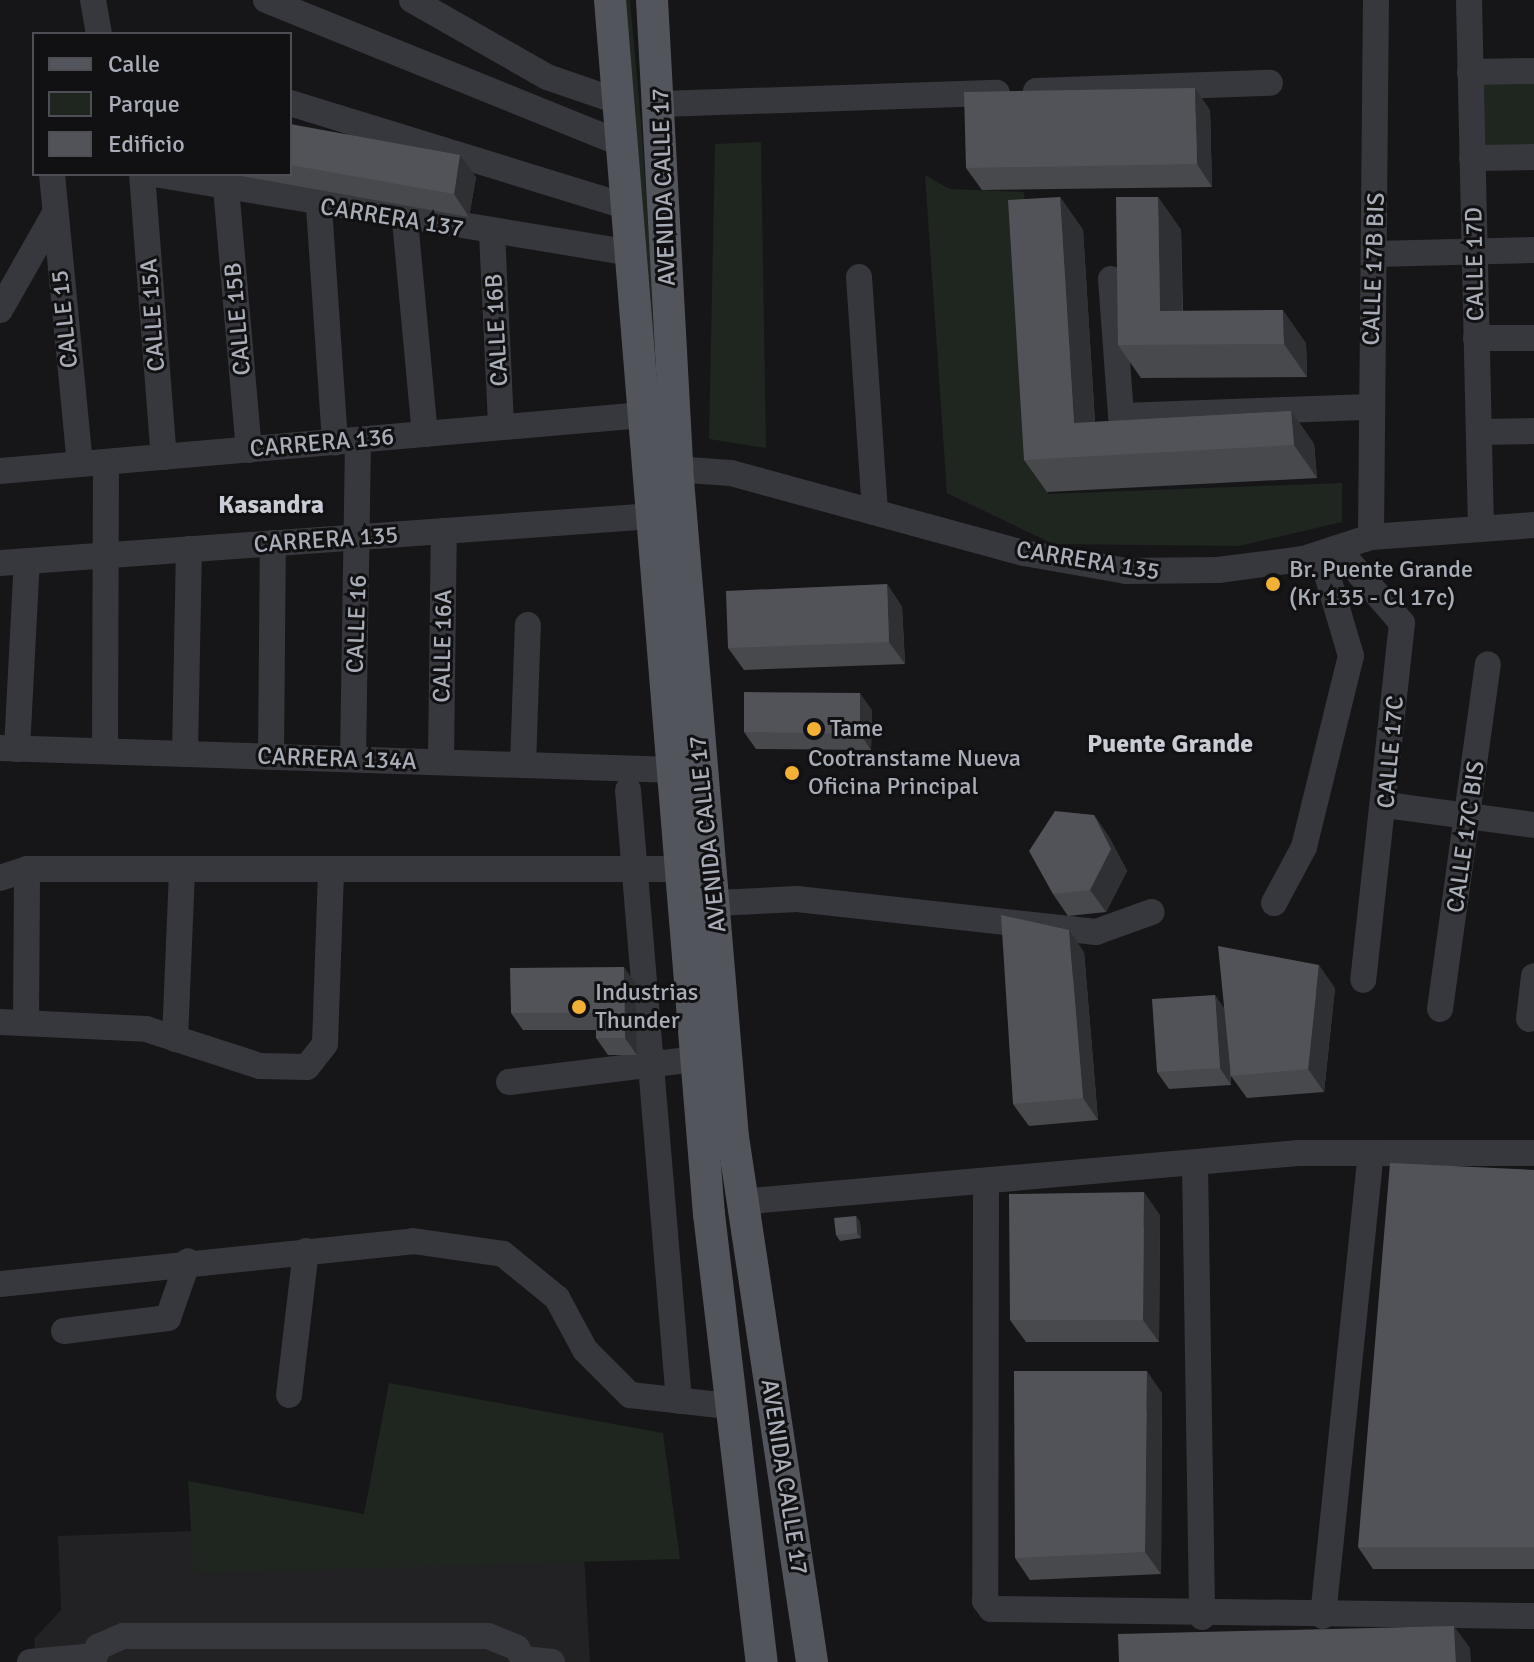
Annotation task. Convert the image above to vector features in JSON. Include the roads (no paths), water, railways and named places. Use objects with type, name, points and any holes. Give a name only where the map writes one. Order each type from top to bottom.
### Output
[{"type":"main road","name":"AVENIDA CALLE 17","points":[[610,0],[643,415],[662,468],[652,516],[728,1406],[762,1662]]},
{"type":"main road","name":"AVENIDA CALLE 17","points":[[652,0],[661,104],[662,468],[716,903],[740,1202],[812,1662]]},
{"type":"street","points":[[93,0],[99,32]]},
{"type":"street","points":[[266,0],[623,144]]},
{"type":"street","points":[[412,0],[547,77],[620,102]]},
{"type":"street","name":"CALLE 17B BIS","points":[[1371,537],[1376,0]]},
{"type":"street","name":"CALLE 17D","points":[[1469,0],[1481,528]]},
{"type":"street","points":[[1470,72],[1534,71]]},
{"type":"street","points":[[661,104],[1270,83]]},
{"type":"street","points":[[292,104],[628,207]]},
{"type":"street","points":[[1472,158],[1534,157]]},
{"type":"street","name":"CALLE 15","points":[[52,176],[54,215],[106,556],[105,751]]},
{"type":"street","name":"CALLE 15A","points":[[142,176],[164,457]]},
{"type":"street","name":"CARRERA 137","points":[[164,176],[319,207],[631,253]]},
{"type":"street","name":"CALLE 15B","points":[[226,188],[249,450]]},
{"type":"street","name":"CALLE 16","points":[[319,207],[359,537],[353,759]]},
{"type":"street","points":[[0,310],[54,215]]},
{"type":"street","points":[[405,220],[425,434]]},
{"type":"street","name":"CALLE 16B","points":[[492,233],[501,427]]},
{"type":"street","points":[[1374,254],[1534,250]]},
{"type":"street","points":[[859,277],[875,509]]},
{"type":"street","points":[[1111,279],[1121,416],[1370,407]]},
{"type":"street","points":[[1476,338],[1534,338]]},
{"type":"street","name":"CARRERA 136","points":[[0,471],[643,415]]},
{"type":"street","points":[[1479,432],[1534,431]]},
{"type":"street","name":"CARRERA 135","points":[[662,468],[731,473],[875,509],[1024,553],[1126,571],[1196,572],[1329,551],[1371,537],[1534,525]]},
{"type":"street","name":"CARRERA 135","points":[[0,563],[652,516]]},
{"type":"street","name":"CALLE 16A","points":[[441,762],[444,531]]},
{"type":"street","points":[[271,757],[273,543]]},
{"type":"street","points":[[185,754],[189,549]]},
{"type":"street","points":[[1274,903],[1304,847],[1351,656],[1329,551]]},
{"type":"street","name":"CALLE 17C","points":[[1329,551],[1402,623],[1386,805],[1363,980]]},
{"type":"street","points":[[8,748],[27,561]]},
{"type":"street","points":[[523,765],[528,625]]},
{"type":"street","name":"CALLE 17C BIS","points":[[1440,1009],[1471,817],[1488,664]]},
{"type":"street","name":"CARRERA 134A","points":[[8,748],[674,770]]},
{"type":"street","points":[[628,790],[679,1401]]},
{"type":"street","points":[[1386,805],[1534,825]]},
{"type":"street","points":[[0,878],[27,869],[681,869]]},
{"type":"street","points":[[27,869],[13,1022],[146,1029],[260,1066],[315,1061],[325,1044],[331,869]]},
{"type":"street","points":[[175,1039],[182,869]]},
{"type":"street","points":[[716,903],[797,899],[1096,932],[1152,912]]},
{"type":"street","points":[[1529,1019],[1534,976]]},
{"type":"street","points":[[509,1082],[697,1059]]},
{"type":"street","points":[[740,1202],[986,1186],[1195,1164],[1371,1154],[1534,1153]]},
{"type":"street","points":[[1323,1616],[1371,1154]]},
{"type":"street","points":[[1195,1164],[1202,1617]]},
{"type":"street","points":[[986,1186],[985,1601],[1001,1612],[1202,1617],[1534,1616]]},
{"type":"street","points":[[0,1284],[188,1261],[413,1241],[503,1254],[557,1298],[585,1350],[630,1395],[728,1406]]},
{"type":"street","points":[[289,1395],[306,1251]]},
{"type":"street","points":[[64,1331],[168,1318],[188,1261]]},
{"type":"street","points":[[30,1662],[94,1659],[123,1636],[488,1636],[517,1648],[525,1661],[552,1662]]},
{"type":"place","name":"Br. Puente Grande (Kr 135 - Cl 17c)","points":[[1273,584]]},
{"type":"place","name":"Tame","points":[[814,729]]},
{"type":"place","name":"Cootranstame Nueva Oficina Principal","points":[[792,773]]},
{"type":"place","name":"Industrias Thunder","points":[[579,1007]]},
{"type":"district","name":"Kasandra","points":[[271,506]]},
{"type":"district","name":"Puente Grande","points":[[1170,745]]}]
